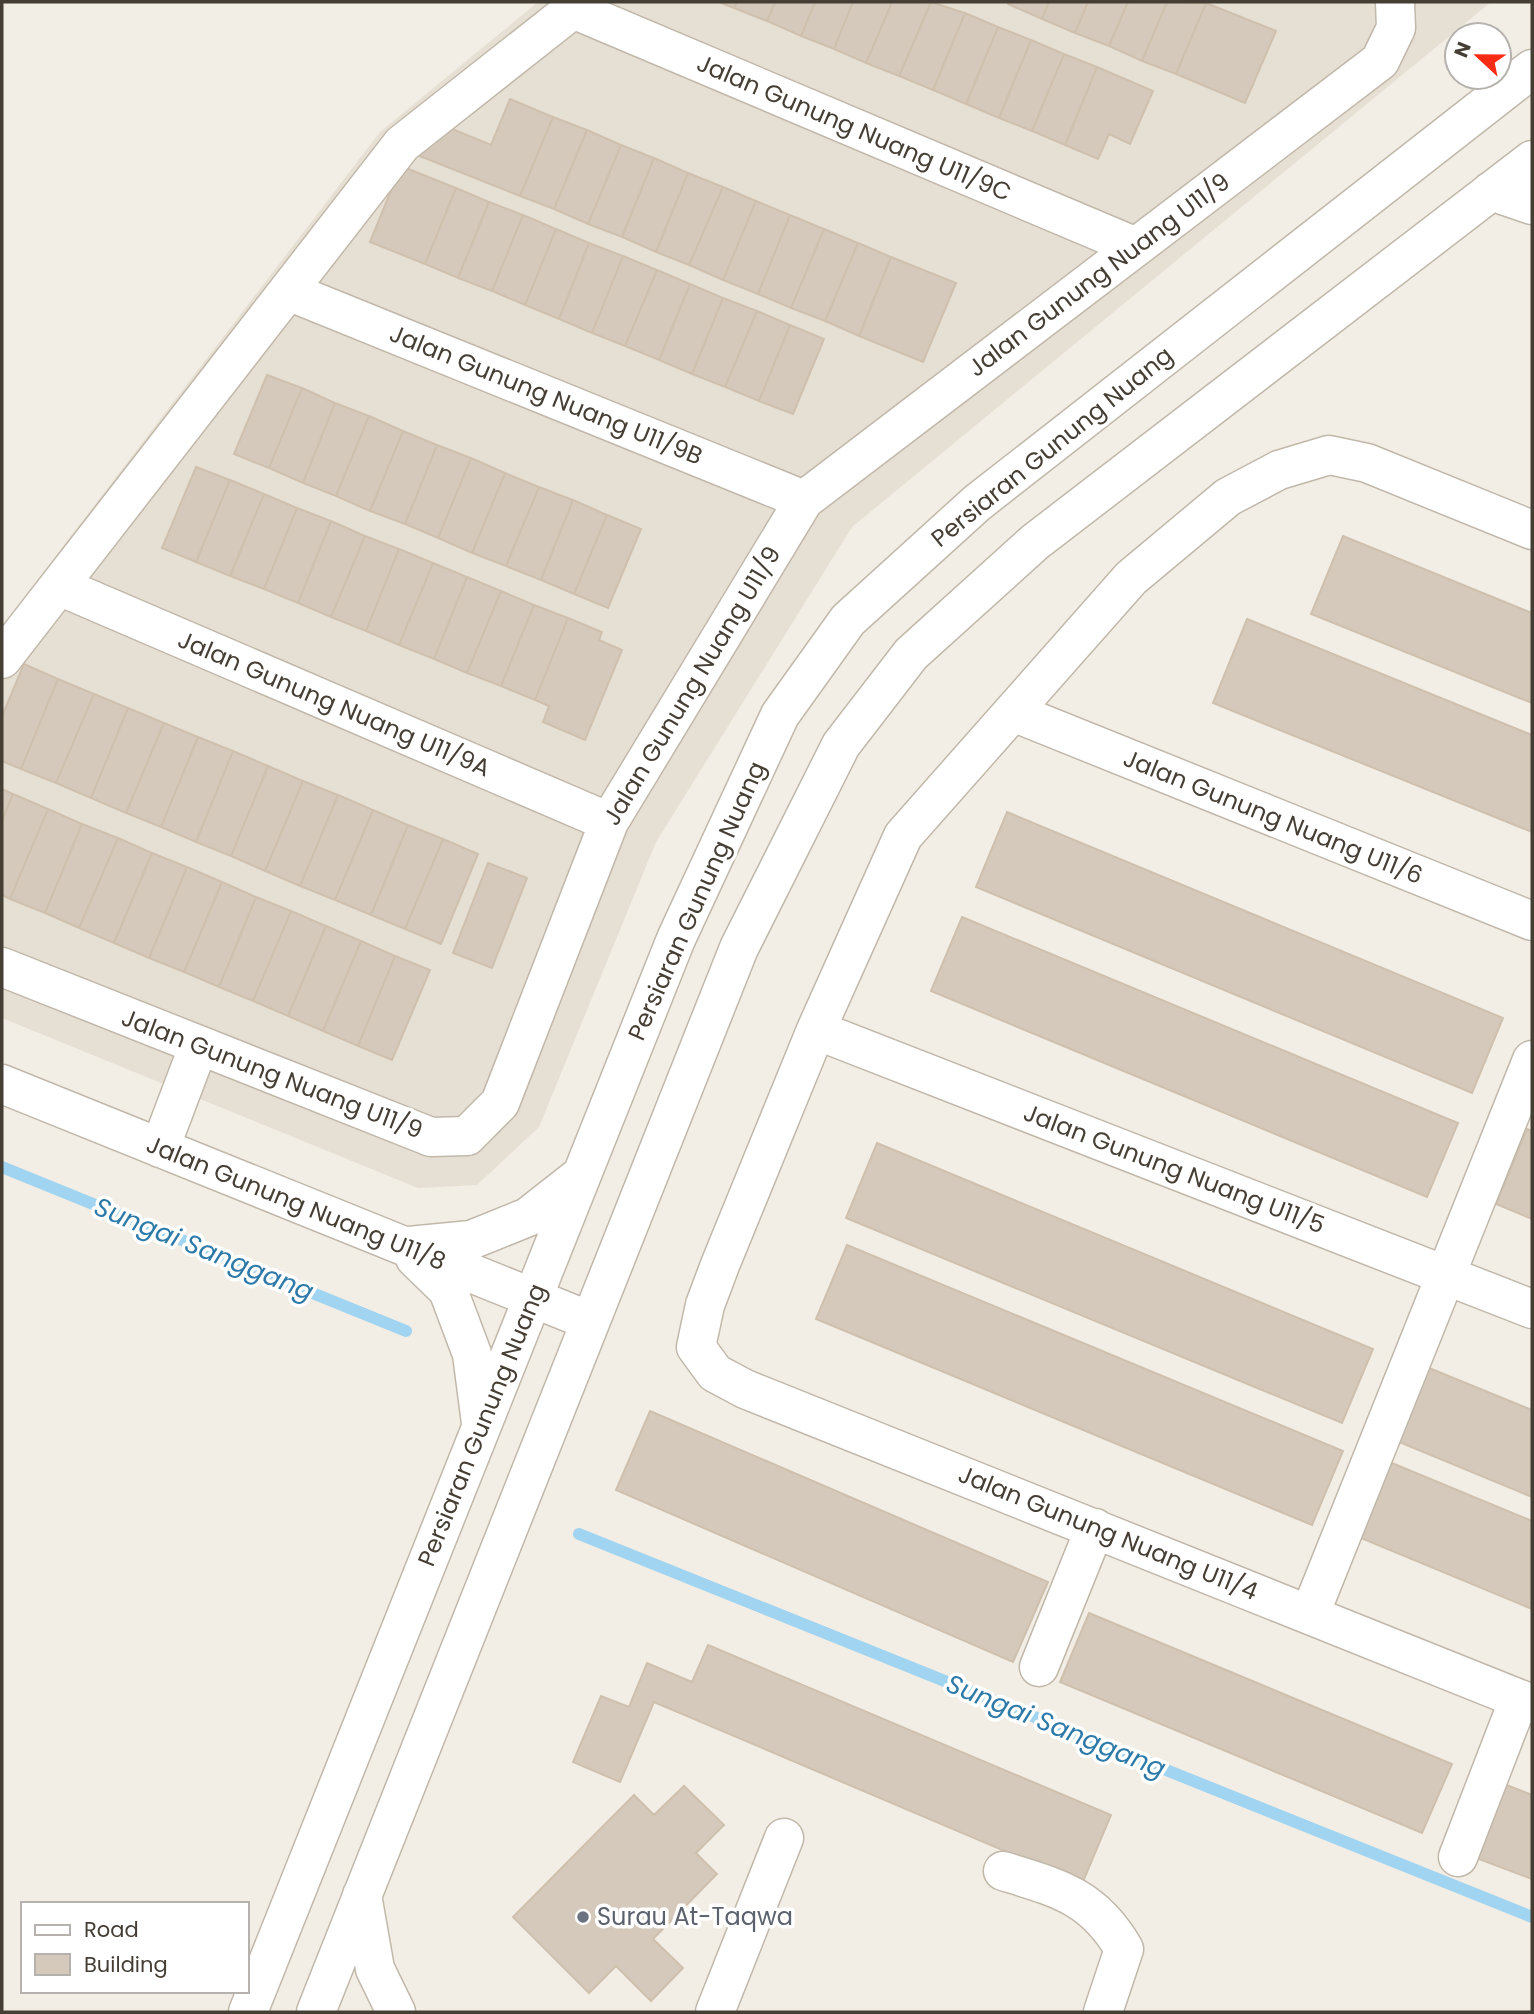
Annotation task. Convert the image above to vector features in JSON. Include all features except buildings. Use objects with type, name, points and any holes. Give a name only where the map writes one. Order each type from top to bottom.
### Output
[{"type":"street","name":"Jalan Gunung Nuang U11/9","points":[[2,967],[431,1137],[467,1136],[500,1103],[609,822],[804,500],[1380,61],[1396,29],[1395,2]]},
{"type":"street","name":"Jalan Gunung Nuang U11/9C","points":[[578,6],[1136,247]]},
{"type":"street","points":[[2,659],[402,144],[578,6]]},
{"type":"street","name":"Persiaran Gunung Nuang","points":[[248,2012],[676,939],[780,716],[848,620],[977,503],[1527,86]]},
{"type":"street","points":[[316,2012],[738,948],[842,745],[911,654],[1035,542],[1532,160]]},
{"type":"street","points":[[1492,191],[1532,205]]},
{"type":"street","name":"Jalan Gunung Nuang U11/9B","points":[[288,290],[804,500]]},
{"type":"street","points":[[816,1030],[903,836],[1131,578],[1228,497],[1279,470],[1329,455],[1367,463],[1532,530]]},
{"type":"street","name":"Jalan Gunung Nuang U11/9A","points":[[59,586],[609,822]]},
{"type":"street","name":"Jalan Gunung Nuang U11/6","points":[[1013,712],[1532,921]]},
{"type":"street","name":"Jalan Gunung Nuang U11/5","points":[[816,1030],[1532,1309]]},
{"type":"street","name":"Jalan Gunung Nuang U11/4","points":[[816,1030],[705,1305],[696,1347],[715,1373],[745,1390],[1526,1702]]},
{"type":"street","points":[[160,1148],[199,1045]]},
{"type":"street","points":[[1310,1614],[1532,1059]]},
{"type":"street","name":"Jalan Gunung Nuang U11/8","points":[[2,1084],[590,1321]]},
{"type":"street","points":[[404,1247],[471,1240],[528,1217],[581,1175]]},
{"type":"street","points":[[404,1247],[448,1290],[472,1354],[482,1426]]},
{"type":"street","points":[[1039,1667],[1095,1528]]},
{"type":"street","points":[[1458,1857],[1526,1702]]},
{"type":"street","points":[[715,2012],[784,1838]]},
{"type":"street","points":[[1003,1871],[1068,1891],[1111,1926],[1124,1948],[1103,2012]]},
{"type":"street","points":[[362,1895],[375,1969],[396,2012]]},
{"type":"shaded area","points":[[538,2],[1491,2],[1468,21],[1443,21],[1443,41],[852,527],[656,842],[539,1127],[477,1185],[418,1188],[2,1018],[2,626],[380,132]]},
{"type":"waterway","name":"Sungai Sanggang","points":[[2,1167],[406,1331]]},
{"type":"waterway","name":"Sungai Sanggang","points":[[579,1534],[1532,1917]]},
{"type":"place","name":"Surau At-Taqwa","points":[[583,1917]]}]
